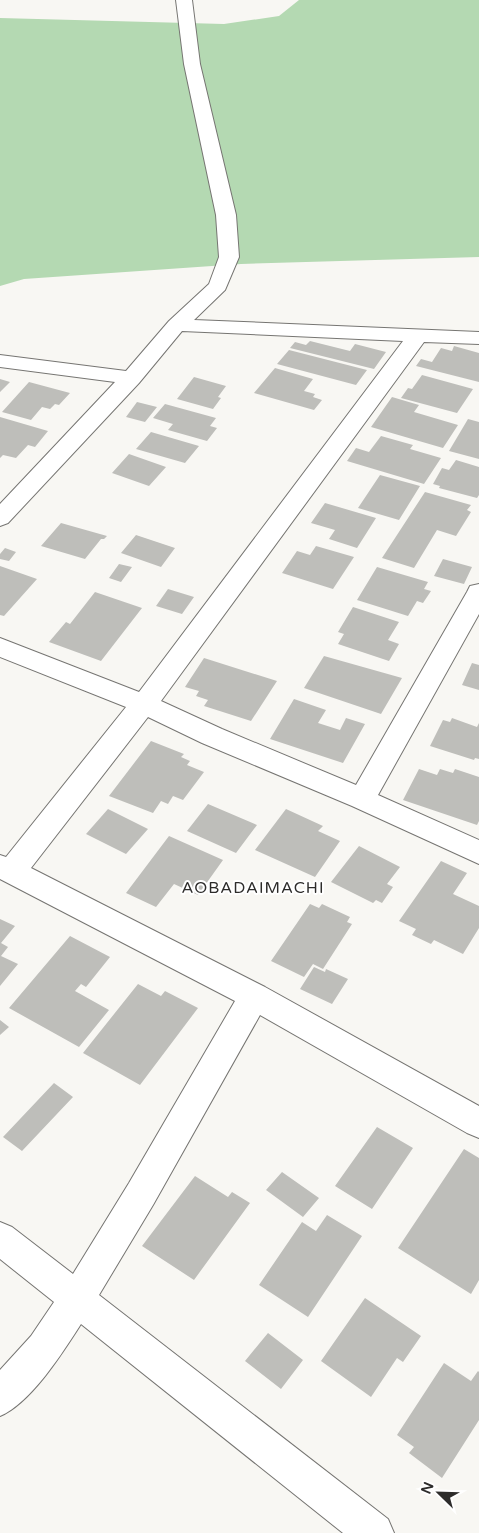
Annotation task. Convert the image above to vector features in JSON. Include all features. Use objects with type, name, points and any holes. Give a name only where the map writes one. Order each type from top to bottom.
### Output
[{"type":"street","points":[[0,518],[131,378],[176,325],[218,286],[229,257],[226,215],[192,64],[184,0]]},
{"type":"street","points":[[176,325],[479,338]]},
{"type":"street","points":[[418,336],[144,704],[6,869],[254,996],[479,1123]]},
{"type":"street","points":[[0,361],[131,378]]},
{"type":"street","points":[[362,799],[479,592]]},
{"type":"street","points":[[0,647],[144,704],[212,736],[362,799],[479,852]]},
{"type":"street","points":[[0,1397],[44,1348],[77,1299],[141,1194],[254,996]]},
{"type":"street","points":[[0,1238],[374,1533]]},
{"type":"green space","points":[[299,0],[479,0],[479,257],[241,264],[24,279],[0,286],[0,18],[224,24],[279,16]]},
{"type":"building","points":[[310,341],[350,351],[355,344],[386,352],[374,369],[290,348],[295,342],[306,345]]},
{"type":"building","points":[[454,346],[479,353],[479,382],[416,366],[421,359],[432,362],[441,348],[452,351]]},
{"type":"building","points":[[289,350],[367,370],[356,385],[277,364]]},
{"type":"building","points":[[275,368],[313,379],[304,391],[315,394],[313,397],[322,400],[314,410],[254,393]]},
{"type":"building","points":[[422,375],[473,389],[457,413],[401,398],[408,388],[412,389]]},
{"type":"building","points":[[194,377],[226,386],[218,397],[221,398],[213,409],[177,399]]},
{"type":"building","points":[[0,379],[10,382],[0,392]]},
{"type":"building","points":[[29,382],[70,393],[59,405],[55,404],[50,409],[42,407],[31,420],[2,412]]},
{"type":"building","points":[[392,397],[419,405],[414,412],[458,425],[443,448],[371,427]]},
{"type":"building","points":[[137,402],[157,407],[145,422],[126,417]]},
{"type":"building","points":[[165,404],[216,418],[210,426],[217,428],[207,441],[168,430],[173,424],[153,418]]},
{"type":"building","points":[[0,417],[48,431],[35,447],[28,445],[16,458],[3,455],[0,458]]},
{"type":"building","points":[[468,419],[479,422],[479,459],[449,451]]},
{"type":"building","points":[[151,432],[199,446],[185,463],[136,449]]},
{"type":"building","points":[[381,436],[413,445],[410,449],[441,458],[424,484],[347,461],[356,448],[369,452]]},
{"type":"building","points":[[129,454],[166,467],[149,486],[112,473]]},
{"type":"building","points":[[456,460],[479,467],[479,495],[477,498],[439,488],[440,486],[433,484],[442,468],[449,470]]},
{"type":"building","points":[[380,475],[420,486],[399,520],[358,508]]},
{"type":"building","points":[[425,492],[471,505],[467,510],[471,512],[456,536],[437,530],[414,568],[382,558]]},
{"type":"building","points":[[325,503],[376,518],[357,548],[329,539],[335,530],[311,523]]},
{"type":"building","points":[[61,523],[107,536],[101,539],[85,559],[41,546]]},
{"type":"building","points":[[136,535],[175,548],[161,567],[121,553]]},
{"type":"building","points":[[316,546],[354,557],[333,589],[282,573],[297,551],[310,555]]},
{"type":"building","points":[[5,548],[16,552],[9,561],[0,559],[0,554]]},
{"type":"building","points":[[443,559],[472,567],[464,584],[434,576]]},
{"type":"building","points":[[119,564],[132,567],[121,582],[109,578]]},
{"type":"building","points":[[0,566],[37,579],[4,616],[0,615]]},
{"type":"building","points":[[377,567],[428,582],[424,589],[431,591],[423,603],[417,601],[408,616],[357,600]]},
{"type":"building","points":[[168,589],[194,597],[182,614],[156,606]]},
{"type":"building","points":[[95,592],[142,608],[101,661],[49,642],[66,622],[70,624]]},
{"type":"building","points":[[353,607],[399,622],[388,640],[399,644],[389,661],[338,644],[344,634],[338,632]]},
{"type":"building","points":[[324,656],[402,678],[381,714],[304,688]]},
{"type":"building","points":[[204,658],[277,681],[251,721],[204,706],[208,700],[196,696],[199,691],[185,687]]},
{"type":"building","points":[[472,663],[479,665],[479,690],[462,685]]},
{"type":"building","points":[[294,699],[326,710],[318,723],[340,730],[346,718],[365,724],[343,763],[270,739]]},
{"type":"building","points":[[452,718],[477,727],[479,723],[479,759],[475,758],[474,760],[430,746],[443,720],[450,722]]},
{"type":"building","points":[[151,741],[184,754],[181,757],[190,761],[187,765],[204,772],[183,800],[173,796],[168,804],[161,801],[153,813],[109,796]]},
{"type":"building","points":[[419,769],[437,775],[440,769],[453,773],[455,769],[479,777],[479,821],[477,825],[403,800]]},
{"type":"building","points":[[208,804],[257,825],[236,853],[187,831]]},
{"type":"building","points":[[108,809],[148,829],[126,854],[86,834]]},
{"type":"building","points":[[286,809],[323,826],[318,831],[340,841],[315,877],[255,850]]},
{"type":"building","points":[[169,836],[223,860],[198,895],[174,884],[156,907],[126,893]]},
{"type":"building","points":[[359,846],[400,867],[387,884],[393,887],[382,903],[376,900],[373,903],[331,882]]},
{"type":"building","points":[[441,861],[467,873],[453,894],[479,906],[479,928],[463,954],[434,940],[431,944],[412,935],[416,929],[399,921]]},
{"type":"building","points":[[310,904],[319,908],[322,904],[350,917],[347,922],[352,924],[323,969],[313,964],[304,977],[271,961]]},
{"type":"building","points":[[0,919],[15,926],[1,943],[8,947],[1,956],[18,964],[0,986]]},
{"type":"building","points":[[70,936],[110,957],[86,987],[81,984],[75,991],[109,1010],[79,1047],[9,1008]]},
{"type":"building","points":[[314,967],[325,972],[326,969],[348,979],[332,1004],[300,989]]},
{"type":"building","points":[[138,984],[161,996],[165,991],[198,1008],[140,1085],[83,1053]]},
{"type":"building","points":[[0,1020],[9,1027],[0,1035]]},
{"type":"building","points":[[54,1083],[73,1097],[22,1151],[3,1137]]},
{"type":"building","points":[[377,1127],[413,1148],[372,1209],[335,1186]]},
{"type":"building","points":[[464,1149],[479,1158],[479,1280],[471,1294],[398,1248]]},
{"type":"building","points":[[282,1172],[319,1198],[303,1217],[266,1190]]},
{"type":"building","points":[[195,1176],[228,1197],[232,1192],[250,1203],[194,1280],[142,1246]]},
{"type":"building","points":[[327,1215],[362,1236],[308,1317],[259,1285],[302,1222],[316,1231]]},
{"type":"building","points":[[365,1298],[421,1336],[403,1362],[397,1358],[371,1397],[321,1361]]},
{"type":"building","points":[[268,1333],[303,1360],[281,1389],[245,1361]]},
{"type":"building","points":[[444,1363],[471,1381],[479,1372],[479,1420],[442,1478],[409,1453],[414,1447],[397,1435]]},
{"type":"district","name":"AOBADAIMACHI","points":[[253,888]]}]
